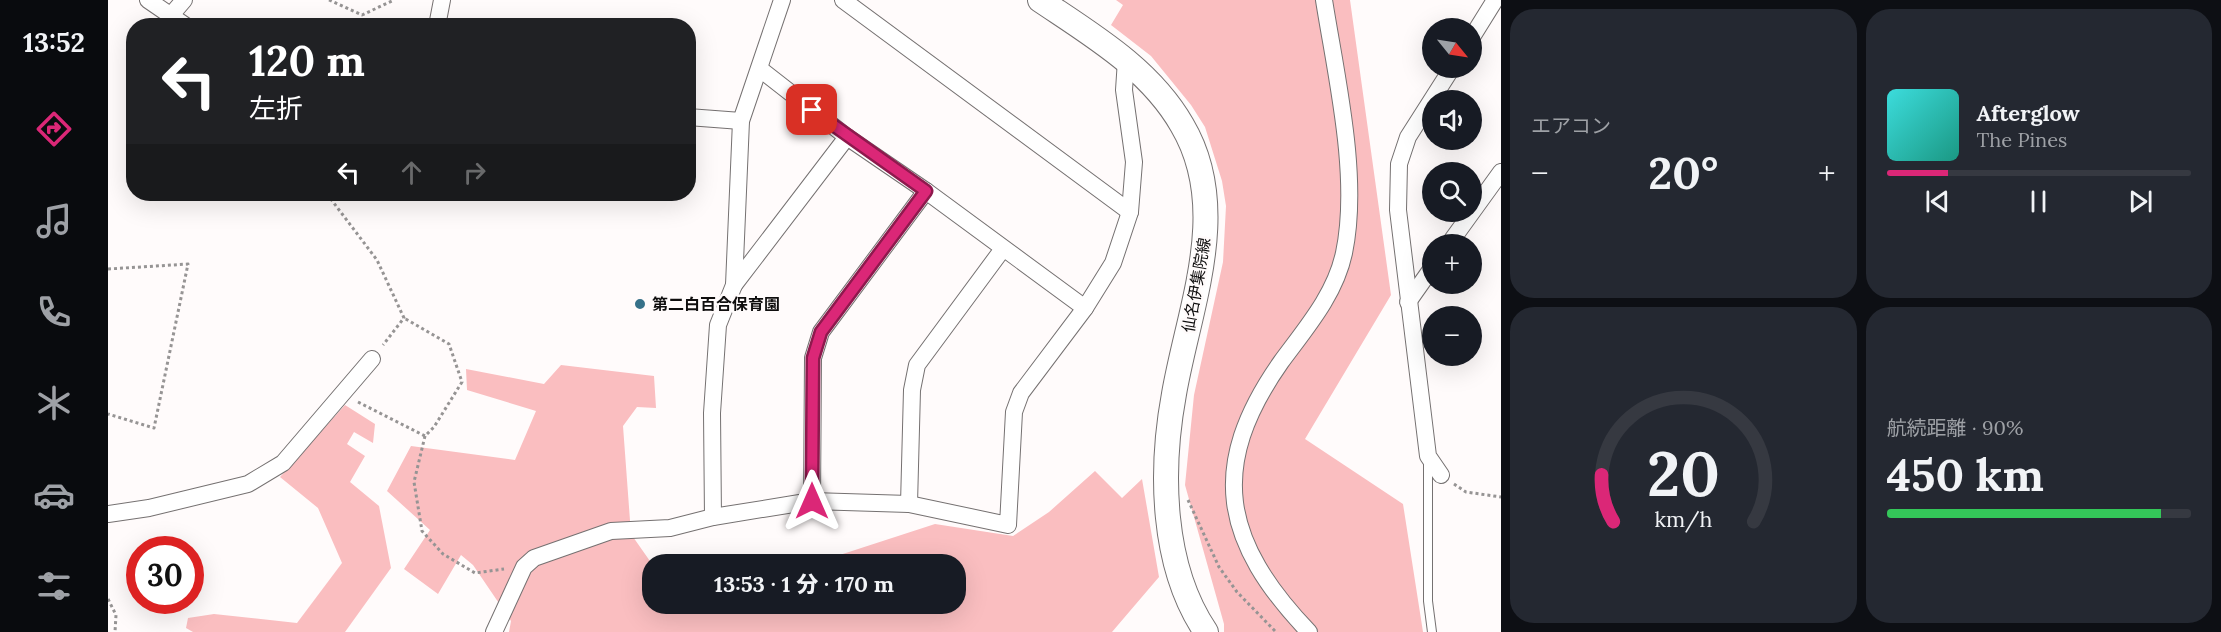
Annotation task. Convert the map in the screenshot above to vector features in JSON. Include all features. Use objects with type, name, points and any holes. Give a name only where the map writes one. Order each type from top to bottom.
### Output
[{"type":"main road","name":"仙名伊集院線","points":[[1040,0],[1126,60],[1151,84],[1183,125],[1194,151],[1205,207],[1205,243],[1202,271],[1174,393],[1166,463],[1172,543],[1185,588],[1206,632]]},
{"type":"street","points":[[148,0],[177,18]]},
{"type":"street","points":[[172,14],[184,0]]},
{"type":"street","points":[[439,18],[442,0]]},
{"type":"street","points":[[734,285],[741,121],[782,0]]},
{"type":"street","points":[[843,0],[1130,212]]},
{"type":"street","points":[[1309,632],[1287,609],[1251,558],[1234,507],[1235,466],[1243,428],[1262,390],[1330,294],[1344,252],[1348,203],[1347,152],[1324,0]]},
{"type":"street","points":[[1482,22],[1496,2]]},
{"type":"street","points":[[494,632],[524,567],[534,558],[611,531],[670,528],[713,517],[812,501],[909,504],[1008,525],[1014,412],[1021,393],[1084,308],[1113,263],[1130,212],[1134,162],[1124,90],[1126,60]]},
{"type":"street","points":[[760,69],[847,137],[926,191],[1002,250],[1084,308]]},
{"type":"street","points":[[1441,475],[1428,456],[1398,210],[1399,164],[1408,137],[1446,78]]},
{"type":"street","points":[[696,118],[741,121]]},
{"type":"street","points":[[713,517],[712,413],[718,325],[734,285],[847,137]]},
{"type":"street","points":[[1456,234],[1501,172]]},
{"type":"street","points":[[812,501],[813,358],[821,332],[926,191]]},
{"type":"street","points":[[909,504],[912,390],[917,365],[1002,250]]},
{"type":"street","points":[[1408,302],[1422,282]]},
{"type":"street","points":[[108,514],[150,508],[248,484],[283,463],[372,359]]},
{"type":"lane","points":[[1428,456],[1428,601],[1432,632]]},
{"type":"path","points":[[329,0],[362,15],[394,0]]},
{"type":"path","points":[[332,201],[377,260],[404,318],[449,344],[462,382],[434,427],[425,436],[414,482],[422,531],[443,554],[475,573],[524,567]]},
{"type":"path","points":[[108,269],[188,264],[154,428],[108,414]]},
{"type":"path","points":[[372,359],[404,318]]},
{"type":"path","points":[[343,395],[425,436]]},
{"type":"path","points":[[1441,475],[1466,492],[1501,497]]},
{"type":"path","points":[[1188,499],[1219,567],[1238,592],[1276,632]]},
{"type":"path","points":[[108,599],[116,615],[115,632]]},
{"type":"shaded area","points":[[1116,0],[1350,0],[1391,295],[1305,439],[1403,504],[1423,632],[1224,632],[1224,624],[1185,485],[1194,395],[1223,262],[1226,206],[1222,181],[1205,127],[1191,105],[1151,56],[1111,25],[1123,5]]},
{"type":"shaded area","points":[[561,365],[654,376],[656,408],[637,407],[623,426],[631,534],[645,554],[642,554],[642,614],[966,614],[966,554],[843,554],[935,524],[1013,536],[1049,512],[1095,471],[1122,498],[1142,479],[1159,577],[1112,632],[509,632],[511,621],[473,565],[461,555],[438,594],[404,569],[430,530],[387,491],[411,446],[515,460],[536,411],[467,390],[466,369],[544,384]]},
{"type":"shaded area","points":[[345,405],[375,424],[373,443],[354,432],[347,444],[365,456],[350,482],[379,506],[391,568],[345,632],[193,632],[186,628],[188,618],[214,614],[297,623],[342,563],[318,508],[280,477]]},
{"type":"place","name":"第二白百合保育園","points":[[640,304]]},
{"type":"route","points":[[812,110],[926,191],[821,332],[813,358],[812,501]]}]
